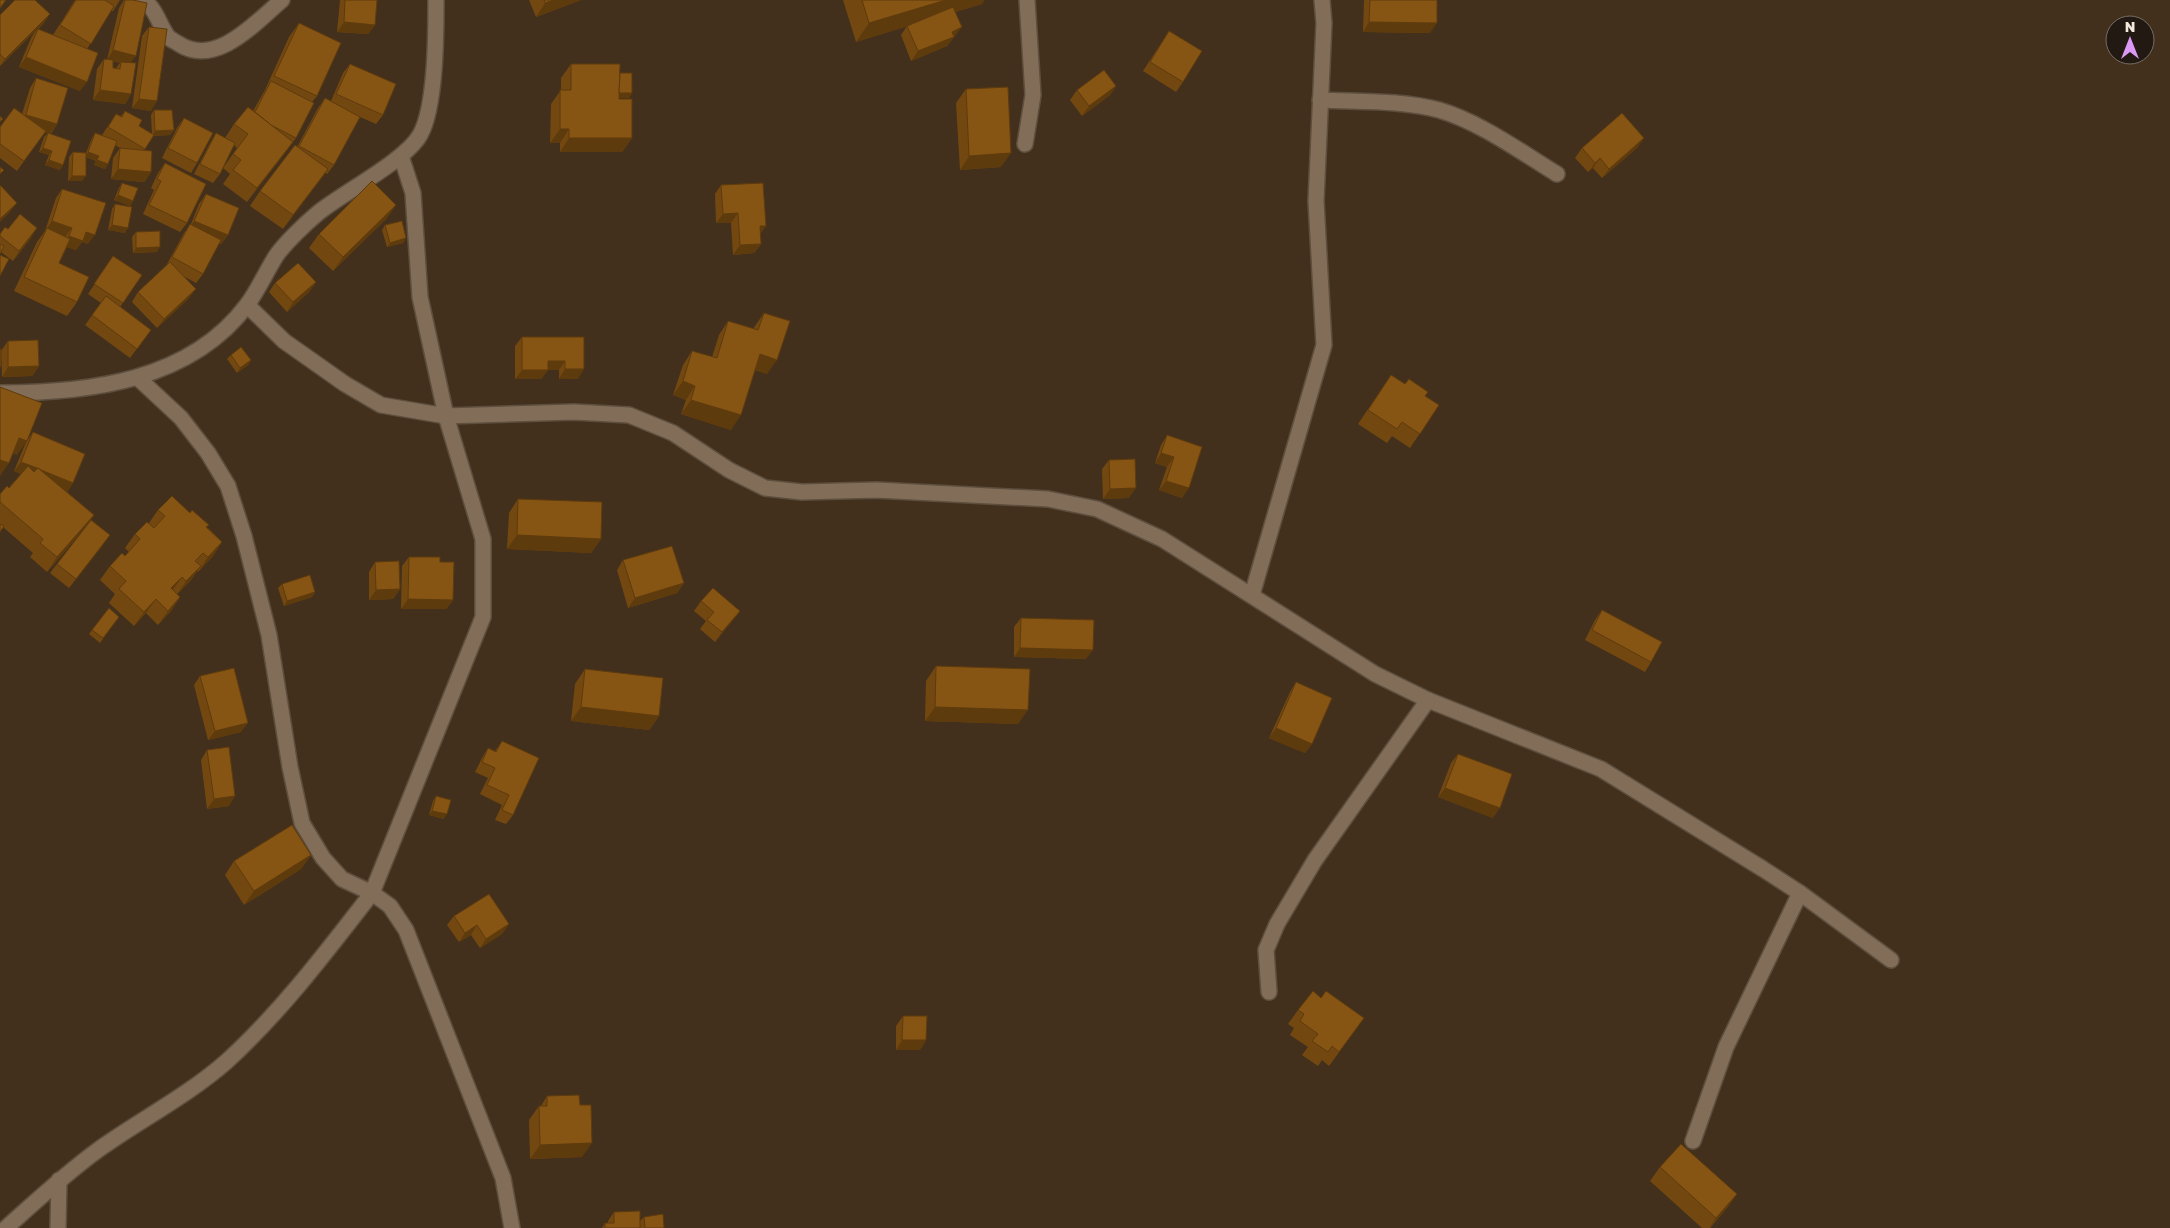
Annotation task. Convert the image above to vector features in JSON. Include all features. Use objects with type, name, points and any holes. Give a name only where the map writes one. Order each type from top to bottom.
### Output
[{"type":"street","points":[[143,0],[150,4],[170,38],[189,50],[214,49],[237,38],[282,0]]},
{"type":"street","points":[[0,393],[44,393],[138,378],[180,361],[214,340],[247,305],[278,254],[318,213],[400,156],[420,135],[427,115],[433,80],[436,0]]},
{"type":"street","points":[[1025,144],[1033,95],[1027,0]]},
{"type":"street","points":[[1252,596],[1324,345],[1316,201],[1324,23],[1322,0]]},
{"type":"street","points":[[1320,100],[1400,104],[1438,110],[1467,120],[1557,174]]},
{"type":"street","points":[[6,1228],[59,1180],[99,1150],[180,1097],[225,1062],[272,1015],[372,893],[483,617],[483,539],[446,416],[420,296],[412,193],[400,156]]},
{"type":"street","points":[[247,305],[284,341],[345,384],[381,405],[446,416],[574,412],[629,414],[673,432],[729,470],[765,488],[802,492],[876,490],[1039,498],[1097,509],[1162,539],[1375,674],[1428,700],[1601,769],[1800,893],[1891,960]]},
{"type":"street","points":[[138,378],[181,418],[208,453],[228,486],[244,536],[269,635],[290,767],[302,822],[323,858],[342,880],[372,893],[390,906],[406,930],[503,1178],[512,1228]]},
{"type":"street","points":[[1269,992],[1266,950],[1276,924],[1315,860],[1428,700]]},
{"type":"street","points":[[1692,1141],[1726,1046],[1800,893]]},
{"type":"street","points":[[58,1228],[59,1180]]},
{"type":"building","points":[[0,0],[6,0],[0,8]]},
{"type":"building","points":[[15,0],[35,0],[50,14],[5,59],[0,54],[0,15]]},
{"type":"building","points":[[76,0],[105,0],[114,6],[91,44],[60,25]]},
{"type":"building","points":[[125,0],[147,3],[136,56],[113,50]]},
{"type":"building","points":[[345,0],[377,0],[375,25],[344,22]]},
{"type":"building","points":[[862,0],[946,0],[869,23]]},
{"type":"building","points":[[1370,0],[1437,0],[1437,23],[1369,22]]},
{"type":"building","points":[[953,7],[962,27],[952,32],[954,37],[918,51],[907,26]]},
{"type":"building","points":[[299,23],[341,43],[317,96],[274,76]]},
{"type":"building","points":[[149,27],[167,29],[157,101],[139,99]]},
{"type":"building","points":[[38,29],[98,53],[87,82],[26,57]]},
{"type":"building","points":[[1169,31],[1202,51],[1183,82],[1150,62]]},
{"type":"building","points":[[104,59],[113,60],[113,68],[120,69],[121,62],[136,63],[131,94],[100,90]]},
{"type":"building","points":[[350,64],[396,84],[383,115],[336,94]]},
{"type":"building","points":[[571,64],[620,64],[619,99],[632,99],[632,138],[569,138],[569,129],[560,129],[560,90],[571,90]]},
{"type":"building","points":[[1104,70],[1116,86],[1089,106],[1077,90]]},
{"type":"building","points":[[620,73],[632,73],[632,93],[619,93]]},
{"type":"building","points":[[36,78],[68,88],[57,124],[26,115]]},
{"type":"building","points":[[271,81],[314,103],[296,138],[271,125],[255,112]]},
{"type":"building","points":[[1008,87],[1011,153],[969,156],[966,89]]},
{"type":"building","points":[[325,98],[360,117],[334,165],[299,146]]},
{"type":"building","points":[[248,107],[293,142],[257,188],[233,170],[241,160],[233,154],[248,134],[234,124]]},
{"type":"building","points":[[14,108],[46,131],[24,161],[0,144],[0,127]]},
{"type":"building","points":[[154,110],[172,110],[174,130],[155,131]]},
{"type":"building","points":[[125,111],[142,120],[139,126],[154,135],[145,149],[108,127],[116,114],[122,117]]},
{"type":"building","points":[[1622,113],[1644,138],[1609,169],[1600,158],[1595,163],[1582,148]]},
{"type":"building","points":[[184,118],[213,133],[197,163],[168,148]]},
{"type":"building","points":[[48,133],[71,141],[63,165],[49,160],[52,151],[43,148]]},
{"type":"building","points":[[95,133],[117,141],[108,164],[97,160],[99,156],[88,152]]},
{"type":"building","points":[[216,133],[235,143],[220,174],[200,164]]},
{"type":"building","points":[[295,145],[328,169],[293,215],[260,191]]},
{"type":"building","points":[[120,148],[152,151],[151,172],[118,169]]},
{"type":"building","points":[[73,152],[86,153],[86,176],[72,176]]},
{"type":"building","points":[[165,163],[206,184],[187,223],[149,205],[161,181],[157,179]]},
{"type":"building","points":[[372,181],[396,205],[343,257],[319,234]]},
{"type":"building","points":[[122,183],[138,188],[133,201],[118,195]]},
{"type":"building","points":[[763,183],[766,226],[760,226],[761,244],[740,245],[738,213],[723,214],[721,185]]},
{"type":"building","points":[[0,185],[17,203],[0,219]]},
{"type":"building","points":[[62,189],[106,203],[95,235],[86,232],[83,241],[69,236],[72,228],[52,221]]},
{"type":"building","points":[[206,194],[239,208],[228,235],[194,221]]},
{"type":"building","points":[[115,204],[132,207],[128,228],[112,225]]},
{"type":"building","points":[[20,214],[37,228],[19,251],[0,234],[5,227],[8,229]]},
{"type":"building","points":[[402,221],[406,238],[390,243],[385,225]]},
{"type":"building","points":[[190,224],[221,240],[203,274],[172,257]]},
{"type":"building","points":[[47,228],[70,239],[59,263],[89,277],[77,302],[24,277]]},
{"type":"building","points":[[160,231],[160,247],[136,248],[136,232]]},
{"type":"building","points":[[0,244],[4,246],[0,254]]},
{"type":"building","points":[[0,255],[9,259],[0,276]]},
{"type":"building","points":[[113,256],[142,275],[123,303],[94,284]]},
{"type":"building","points":[[170,262],[196,289],[164,319],[138,292]]},
{"type":"building","points":[[298,263],[316,282],[293,302],[275,283]]},
{"type":"building","points":[[106,296],[151,330],[137,349],[92,315]]},
{"type":"building","points":[[764,313],[790,321],[777,360],[760,354],[741,415],[691,400],[695,386],[683,381],[692,351],[717,358],[728,321],[758,330]]},
{"type":"building","points":[[522,337],[584,337],[584,369],[565,369],[565,361],[548,361],[548,370],[522,370]]},
{"type":"building","points":[[38,340],[39,366],[8,367],[8,341]]},
{"type":"building","points":[[241,347],[251,360],[240,368],[231,355]]},
{"type":"building","points":[[0,349],[1,366],[0,367]]},
{"type":"building","points":[[1391,375],[1405,384],[1409,379],[1428,392],[1425,396],[1439,405],[1420,434],[1402,422],[1397,429],[1368,410]]},
{"type":"building","points":[[0,387],[42,403],[27,441],[19,438],[9,463],[0,460]]},
{"type":"building","points":[[33,432],[85,454],[73,483],[21,462]]},
{"type":"building","points":[[1167,435],[1202,447],[1189,488],[1166,481],[1174,457],[1161,453]]},
{"type":"building","points":[[1135,459],[1136,488],[1110,489],[1109,460]]},
{"type":"building","points":[[28,466],[34,472],[38,468],[94,515],[57,557],[40,543],[43,539],[0,502],[0,494],[7,486],[9,488]]},
{"type":"building","points":[[172,496],[190,513],[192,510],[209,525],[206,527],[222,542],[208,557],[203,553],[195,561],[201,566],[186,581],[182,577],[171,588],[180,597],[168,611],[156,599],[144,612],[119,589],[126,581],[110,566],[122,553],[125,556],[140,539],[135,534],[147,522],[154,528],[165,516],[158,510]]},
{"type":"building","points":[[518,499],[602,502],[601,539],[517,535]]},
{"type":"building","points":[[91,520],[110,535],[76,579],[57,564]]},
{"type":"building","points":[[0,524],[4,526],[0,532]]},
{"type":"building","points":[[672,546],[684,583],[635,598],[623,560]]},
{"type":"building","points":[[409,557],[440,557],[440,562],[454,562],[453,600],[408,599]]},
{"type":"building","points":[[399,561],[400,589],[376,590],[375,562]]},
{"type":"building","points":[[310,575],[315,592],[287,601],[282,584]]},
{"type":"building","points":[[713,588],[740,611],[722,632],[707,620],[714,612],[701,601]]},
{"type":"building","points":[[109,608],[119,617],[103,638],[92,630]]},
{"type":"building","points":[[1602,610],[1662,642],[1651,662],[1592,630]]},
{"type":"building","points":[[1021,618],[1094,620],[1093,650],[1020,648]]},
{"type":"building","points":[[936,666],[1030,669],[1028,710],[935,707]]},
{"type":"building","points":[[234,668],[248,723],[215,731],[200,676]]},
{"type":"building","points":[[585,669],[663,678],[659,716],[581,707]]},
{"type":"building","points":[[1296,682],[1332,698],[1312,744],[1276,728]]},
{"type":"building","points":[[502,741],[539,758],[513,815],[502,810],[509,795],[487,785],[495,768],[482,762],[488,748],[496,752]]},
{"type":"building","points":[[229,747],[235,796],[214,799],[207,750]]},
{"type":"building","points":[[1458,754],[1512,774],[1500,808],[1445,788]]},
{"type":"building","points":[[436,796],[451,800],[447,814],[432,811]]},
{"type":"building","points":[[292,825],[311,855],[254,891],[234,861]]},
{"type":"building","points":[[489,894],[509,924],[486,939],[477,925],[465,933],[454,916]]},
{"type":"building","points":[[1313,991],[1321,998],[1326,991],[1364,1018],[1339,1052],[1332,1046],[1328,1052],[1312,1041],[1318,1034],[1300,1021],[1304,1014],[1298,1010]]},
{"type":"building","points":[[903,1016],[927,1016],[926,1040],[902,1040]]},
{"type":"building","points":[[579,1095],[580,1105],[591,1105],[592,1143],[540,1145],[539,1106],[547,1106],[547,1096]]},
{"type":"building","points":[[1681,1144],[1737,1194],[1716,1218],[1660,1167]]},
{"type":"building","points":[[640,1211],[640,1228],[605,1228],[605,1223],[614,1223],[614,1212]]},
{"type":"building","points":[[663,1214],[664,1228],[645,1228],[644,1217]]}]
